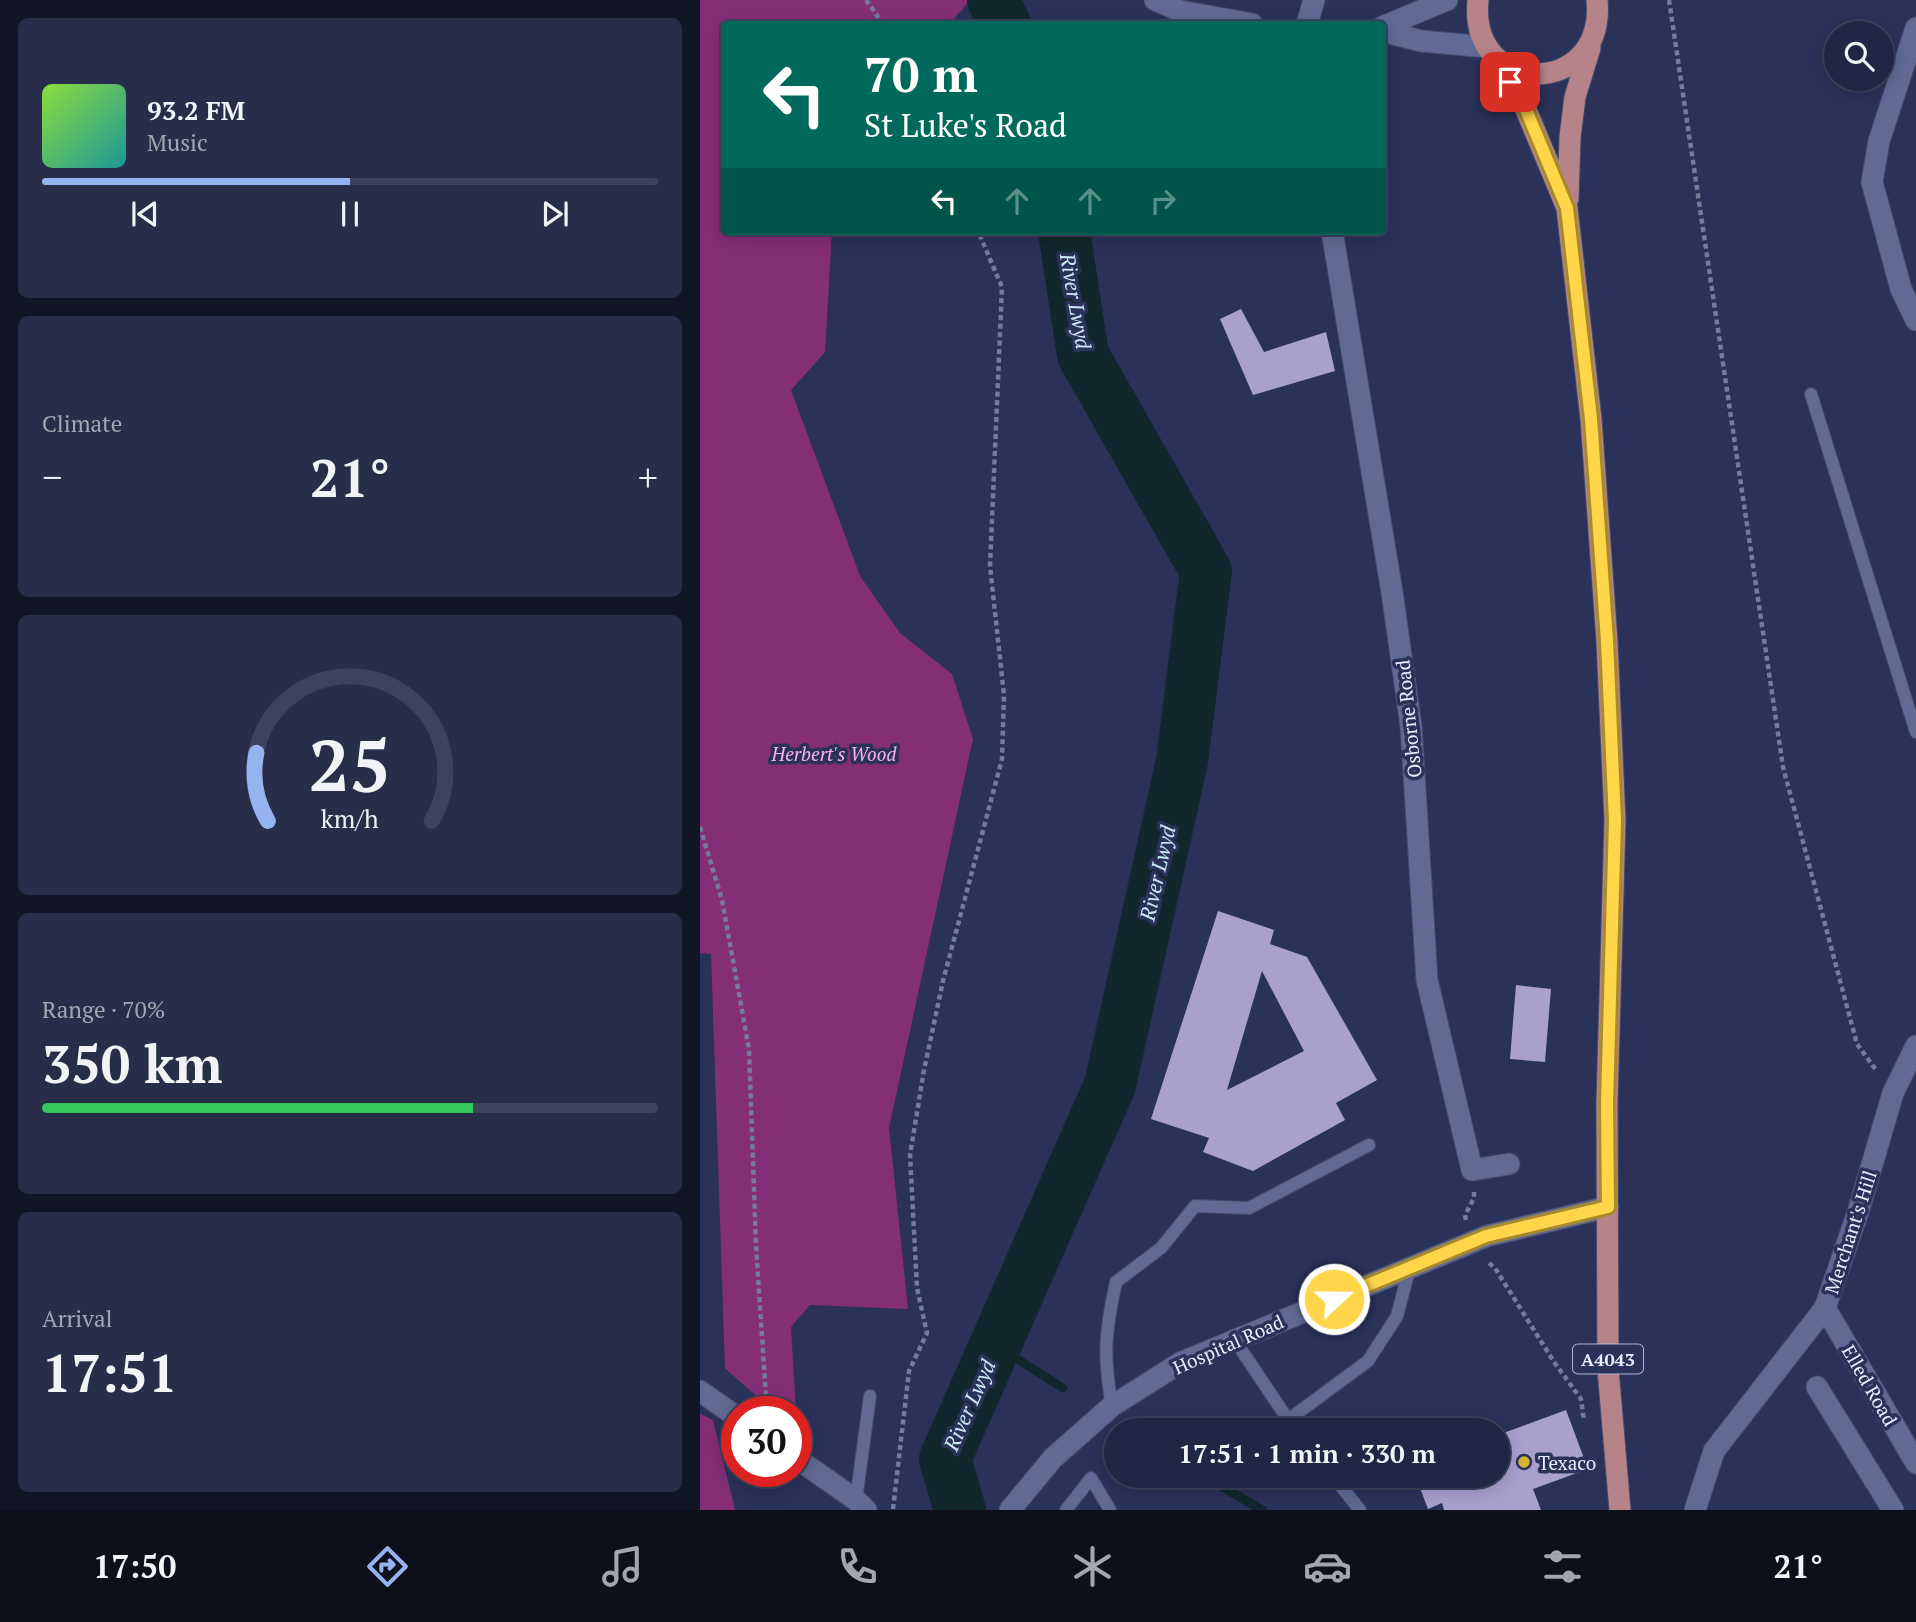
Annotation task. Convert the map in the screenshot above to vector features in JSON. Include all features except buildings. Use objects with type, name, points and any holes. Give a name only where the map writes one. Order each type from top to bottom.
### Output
[{"type":"main road","points":[[1478,0],[1478,28],[1491,53],[1519,72],[1544,75],[1571,65],[1581,56],[1594,36],[1598,16],[1597,0]]},
{"type":"main road","name":"A4043","points":[[1594,36],[1575,97],[1570,136],[1567,208],[1591,419],[1607,641],[1615,821],[1607,1103],[1608,1369],[1620,1510]]},
{"type":"main road","name":"A4043","points":[[1491,53],[1524,105],[1567,208]]},
{"type":"street","points":[[1155,0],[1180,11],[1235,21]]},
{"type":"street","points":[[1308,21],[1314,0]]},
{"type":"street","points":[[1386,27],[1447,0]]},
{"type":"street","points":[[1916,28],[1879,141],[1872,182],[1901,289],[1916,320]]},
{"type":"street","points":[[1386,30],[1421,41],[1491,53]]},
{"type":"street","name":"Osborne Road","points":[[1333,235],[1392,592],[1411,726],[1427,980],[1472,1170]]},
{"type":"street","name":"Merchant's Hill","points":[[1695,1510],[1714,1451],[1825,1308],[1859,1209],[1893,1093],[1916,1046]]},
{"type":"street","points":[[1472,1170],[1509,1164]]},
{"type":"street","name":"Hospital Road","points":[[1010,1510],[1053,1458],[1112,1406],[1180,1363],[1486,1236],[1608,1207]]},
{"type":"street","name":"Elled Road","points":[[1825,1308],[1916,1463]]},
{"type":"street","points":[[1817,1387],[1893,1510]]},
{"type":"street","points":[[700,1391],[721,1406]]},
{"type":"street","points":[[812,1470],[861,1505]]},
{"type":"lane","points":[[1811,394],[1916,732]]},
{"type":"lane","points":[[1112,1406],[1105,1363],[1106,1327],[1116,1282],[1161,1248],[1195,1206],[1249,1208],[1369,1145]]},
{"type":"lane","points":[[1300,1418],[1368,1361],[1397,1316],[1409,1270]]},
{"type":"lane","points":[[1234,1339],[1287,1418]]},
{"type":"lane","points":[[861,1505],[870,1396]]},
{"type":"lane","points":[[1066,1510],[1091,1478],[1110,1510]]},
{"type":"lane","points":[[1342,1488],[1360,1510]]},
{"type":"path","points":[[866,0],[881,21]]},
{"type":"path","points":[[1669,0],[1783,767],[1857,1044],[1893,1093]]},
{"type":"path","points":[[893,1510],[909,1371],[927,1333],[917,1288],[910,1155],[943,981],[1002,759],[1004,695],[990,566],[1002,287],[980,235]]},
{"type":"path","points":[[700,827],[722,901],[749,1049],[756,1245],[766,1396]]},
{"type":"path","points":[[1472,1170],[1474,1198],[1465,1215],[1472,1243],[1480,1256],[1495,1268],[1554,1362],[1581,1399],[1585,1426]]},
{"type":"green space","name":"Herbert's Wood","points":[[700,0],[970,0],[952,21],[721,21],[721,235],[832,235],[825,352],[791,390],[860,576],[900,633],[952,674],[973,739],[889,1128],[908,1309],[810,1305],[791,1327],[795,1396],[756,1396],[725,1368],[711,954],[700,953]]},
{"type":"green space","points":[[700,1414],[713,1420],[721,1453],[721,1487],[729,1487],[735,1510],[700,1510]]},
{"type":"waterway","name":"River Lwyd","points":[[993,0],[1004,21]]},
{"type":"waterway","name":"River Lwyd","points":[[960,1510],[945,1459],[1110,1085],[1182,761],[1206,571],[1083,355],[1065,235]]},
{"type":"waterway","points":[[995,1345],[1063,1388]]},
{"type":"waterway","points":[[1224,1488],[1262,1510]]},
{"type":"place","name":"Texaco","points":[[1524,1462]]},
{"type":"route","points":[[1334,1299],[1486,1236],[1608,1207],[1607,1103],[1615,821],[1607,641],[1591,419],[1567,208],[1524,105],[1510,82]]}]
